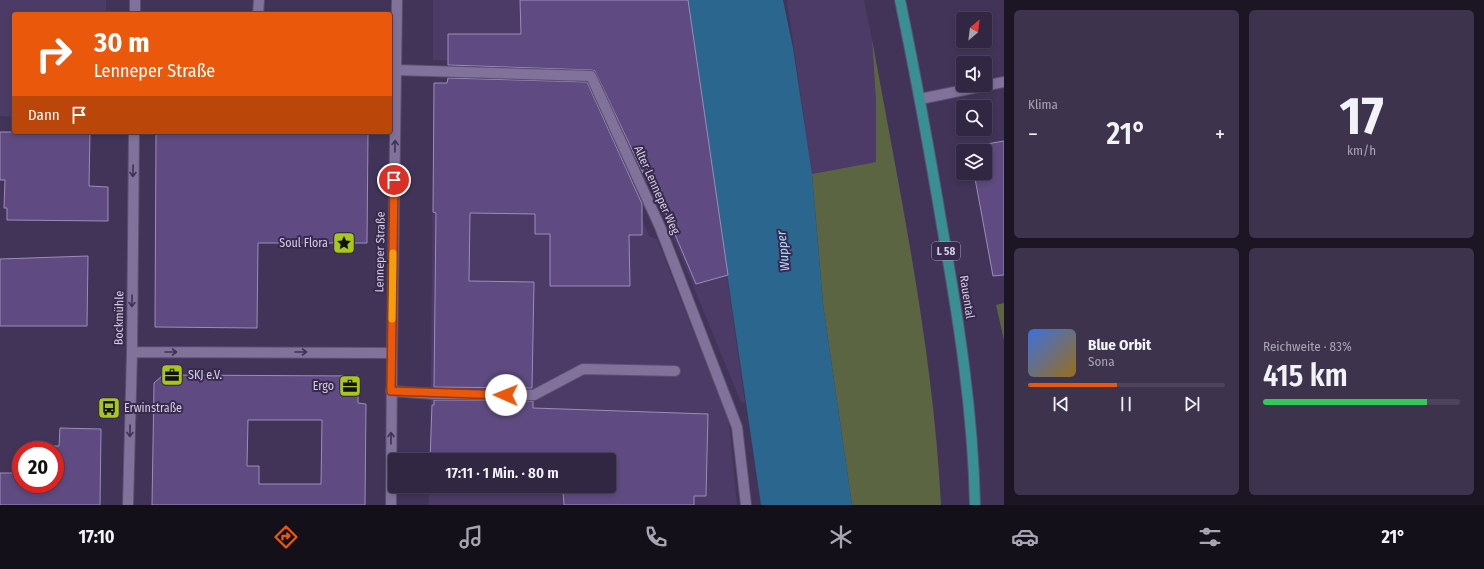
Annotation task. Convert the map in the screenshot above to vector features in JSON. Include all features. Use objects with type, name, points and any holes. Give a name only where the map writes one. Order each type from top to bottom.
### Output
[{"type":"main road","name":"Rauental","points":[[900,0],[920,99],[958,315],[969,402],[974,465],[975,505]]},
{"type":"street","points":[[135,0],[135,12]]},
{"type":"street","points":[[258,12],[259,0]]},
{"type":"street","name":"Lenneper Straße","points":[[391,505],[391,391],[397,0]]},
{"type":"street","name":"Alter Lenneper Weg","points":[[396,70],[591,76],[660,227],[737,427],[746,505]]},
{"type":"street","points":[[920,99],[1004,82]]},
{"type":"street","name":"Bockmühle","points":[[128,505],[132,352],[134,134]]},
{"type":"street","points":[[132,352],[392,353]]},
{"type":"street","points":[[391,391],[434,394],[534,395],[583,369],[675,371]]},
{"type":"shaded area","points":[[0,0],[106,0],[106,12],[12,12],[12,117],[0,116]]},
{"type":"shaded area","points":[[433,0],[687,0],[745,403],[741,402],[602,64],[433,60]]},
{"type":"shaded area","points":[[787,0],[864,0],[872,39],[876,101],[876,162],[812,174]]},
{"type":"shaded area","points":[[434,83],[559,85],[594,101],[649,236],[657,239],[729,422],[737,505],[429,505],[429,493],[616,493],[616,453],[430,453]]},
{"type":"green space","points":[[872,39],[904,213],[923,329],[937,446],[941,505],[852,505],[823,304],[812,174],[876,162],[876,101]]},
{"type":"green space","points":[[1004,303],[1004,340],[996,305]]},
{"type":"water","name":"Wupper","points":[[687,0],[783,0],[793,48],[812,174],[823,304],[852,505],[761,505]]},
{"type":"building","points":[[520,0],[688,0],[728,275],[696,284],[643,159],[643,173],[595,71],[448,65],[448,34],[521,34]]},
{"type":"building","points":[[448,78],[587,82],[642,204],[642,235],[629,235],[630,286],[550,286],[550,234],[535,234],[535,214],[470,213],[469,281],[534,282],[532,388],[434,387],[436,213],[433,212],[434,83],[447,83]]},
{"type":"building","points":[[0,132],[12,132],[12,134],[90,134],[89,186],[108,187],[108,221],[7,220],[7,208],[4,208],[5,180],[0,180]]},
{"type":"building","points":[[156,134],[368,134],[367,243],[258,243],[257,328],[155,327]]},
{"type":"building","points":[[1004,141],[1004,275],[993,276],[975,180],[992,180],[992,144],[986,144]]},
{"type":"building","points":[[88,256],[87,326],[0,326],[0,259]]},
{"type":"building","points":[[163,375],[358,376],[358,403],[366,404],[365,505],[152,505],[154,383]],"holes":[[[248,420],[322,420],[321,484],[259,484],[259,466],[247,466]]]},
{"type":"building","points":[[434,400],[533,401],[533,408],[708,414],[706,496],[694,496],[694,505],[564,505],[563,493],[616,493],[616,453],[430,453],[432,405],[434,405]]},
{"type":"building","points":[[60,428],[101,429],[100,505],[0,505],[0,473],[12,473],[12,493],[64,493],[64,441],[59,441]]},
{"type":"slow traffic","points":[[392,319],[393,253]]},
{"type":"place","name":"Soul Flora","points":[[344,243]]},
{"type":"place","name":"SKJ e.V.","points":[[172,375]]},
{"type":"place","name":"Ergo","points":[[350,386]]},
{"type":"place","name":"Erwinstraße","points":[[109,408]]},
{"type":"route","points":[[394,180],[391,391],[434,394],[506,395]]}]
